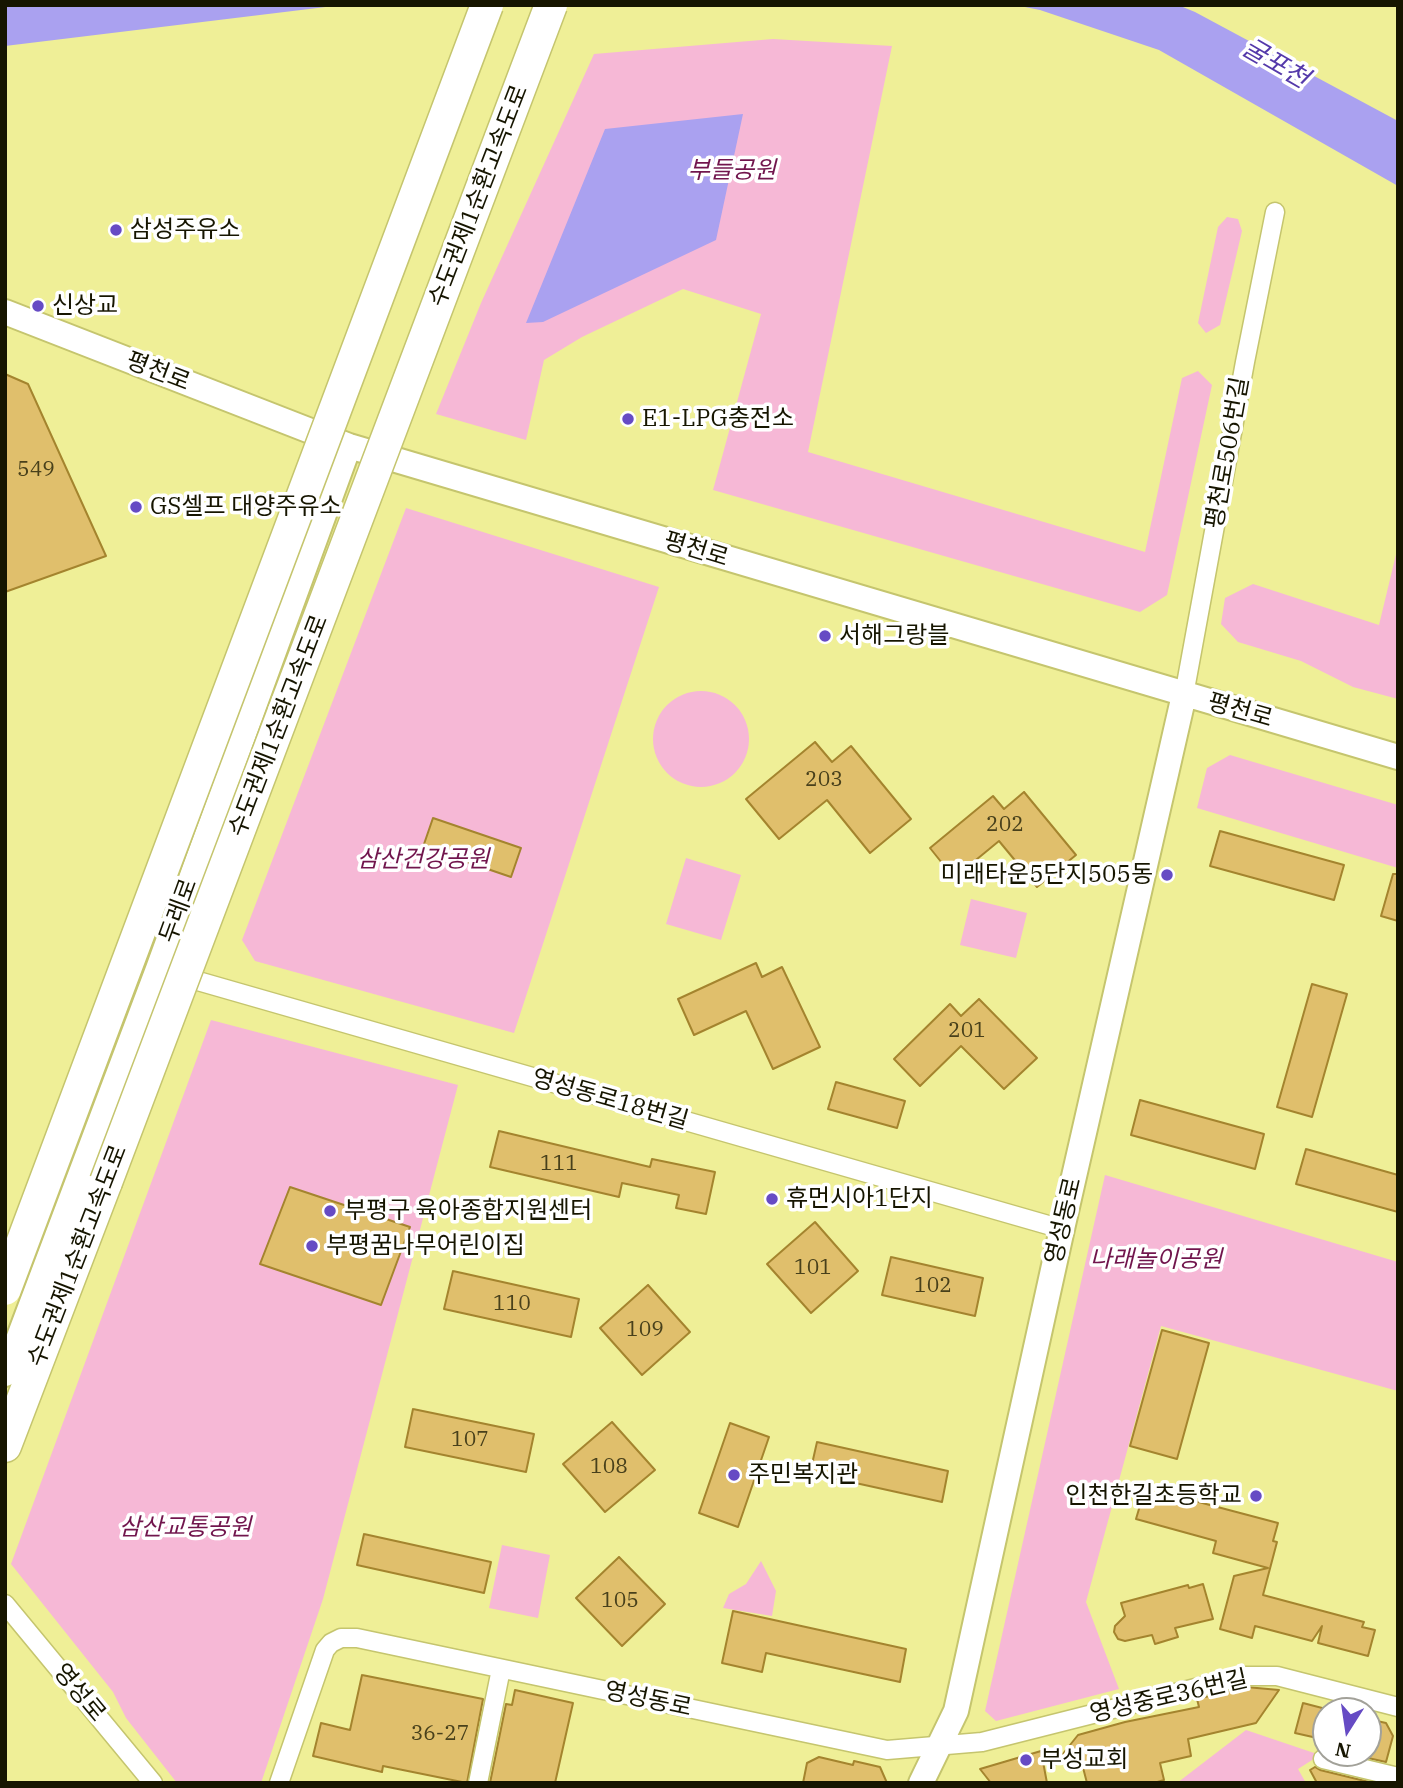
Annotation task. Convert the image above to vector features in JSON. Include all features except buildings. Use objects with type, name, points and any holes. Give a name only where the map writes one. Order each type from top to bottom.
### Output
[{"type":"highway","points":[[5,1289],[487,5]]},
{"type":"highway","name":"수도권제1순환고속도로","points":[[5,1446],[551,5]]},
{"type":"street","name":"평천로506번길","points":[[1184,695],[1275,212]]},
{"type":"street","name":"평천로","points":[[5,312],[349,446],[1398,757]]},
{"type":"street","name":"두레로","points":[[5,1374],[158,969],[349,446]]},
{"type":"street","name":"영성동로","points":[[920,1783],[956,1710],[1184,695]]},
{"type":"street","name":"영성동로18번길","points":[[158,969],[1062,1229]]},
{"type":"street","name":"영성로","points":[[5,1604],[153,1783]]},
{"type":"street","name":"영성동로","points":[[279,1783],[325,1650],[341,1638],[357,1638],[887,1750],[939,1745]]},
{"type":"street","points":[[478,1783],[501,1669]]},
{"type":"street","name":"영성중로36번길","points":[[939,1745],[982,1742],[1243,1676],[1277,1675],[1398,1707]]},
{"type":"street","points":[[1361,1767],[1395,1774]]},
{"type":"green space","name":"부들공원","points":[[773,39],[892,46],[808,452],[1145,552],[1182,378],[1198,371],[1212,385],[1167,595],[1140,612],[713,490],[761,314],[683,289],[582,337],[544,360],[526,440],[436,414],[481,303],[594,54]]},
{"type":"green space","points":[[1227,217],[1238,219],[1242,231],[1220,325],[1206,333],[1198,323],[1218,227]]},
{"type":"green space","name":"삼산건강공원","points":[[406,508],[659,587],[514,1033],[255,961],[242,940]]},
{"type":"green space","points":[[1398,546],[1398,699],[1353,687],[1301,661],[1238,642],[1221,624],[1225,598],[1253,584],[1379,625]]},
{"type":"green space","points":[[701,691],[719,694],[735,705],[746,721],[749,739],[746,757],[735,773],[719,784],[701,787],[683,784],[667,773],[656,757],[653,739],[656,721],[667,705],[683,694]]},
{"type":"green space","points":[[1230,755],[1398,805],[1398,868],[1197,808],[1207,768]]},
{"type":"green space","points":[[686,858],[741,875],[721,940],[666,924]]},
{"type":"green space","points":[[971,899],[1027,913],[1016,958],[960,945]]},
{"type":"green space","name":"삼산교통공원","points":[[211,1020],[458,1085],[323,1599],[261,1783],[177,1783],[126,1718],[113,1692],[11,1564]]},
{"type":"green space","name":"나래놀이공원","points":[[1105,1175],[1398,1262],[1398,1391],[1161,1326],[1086,1602],[1119,1689],[996,1721],[985,1711]]},
{"type":"green space","points":[[502,1545],[550,1555],[538,1618],[489,1608]]},
{"type":"green space","points":[[761,1561],[776,1591],[772,1616],[723,1608],[729,1594],[746,1584]]},
{"type":"green space","points":[[1246,1730],[1312,1752],[1312,1760],[1298,1769],[1306,1783],[1177,1783]]},
{"type":"water","points":[[5,5],[342,5],[5,46]]},
{"type":"water","name":"굴포천","points":[[1015,5],[1178,5],[1195,12],[1398,121],[1398,186],[1159,50],[1040,10]]},
{"type":"water","points":[[743,114],[716,240],[543,322],[526,323],[605,129]]},
{"type":"place","name":"삼성주유소","points":[[116,230]]},
{"type":"place","name":"신상교","points":[[38,306]]},
{"type":"place","name":"E1-LPG충전소","points":[[628,419]]},
{"type":"place","name":"GS셀프 대양주유소","points":[[136,507]]},
{"type":"place","name":"서해그랑블","points":[[825,636]]},
{"type":"place","name":"미래타운5단지505동","points":[[1167,875]]},
{"type":"place","name":"휴먼시아1단지","points":[[772,1199]]},
{"type":"place","name":"부평구 육아종합지원센터","points":[[330,1211]]},
{"type":"place","name":"부평꿈나무어린이집","points":[[312,1246]]},
{"type":"place","name":"주민복지관","points":[[734,1475]]},
{"type":"place","name":"인천한길초등학교","points":[[1256,1496]]},
{"type":"place","name":"부성교회","points":[[1026,1760]]}]
